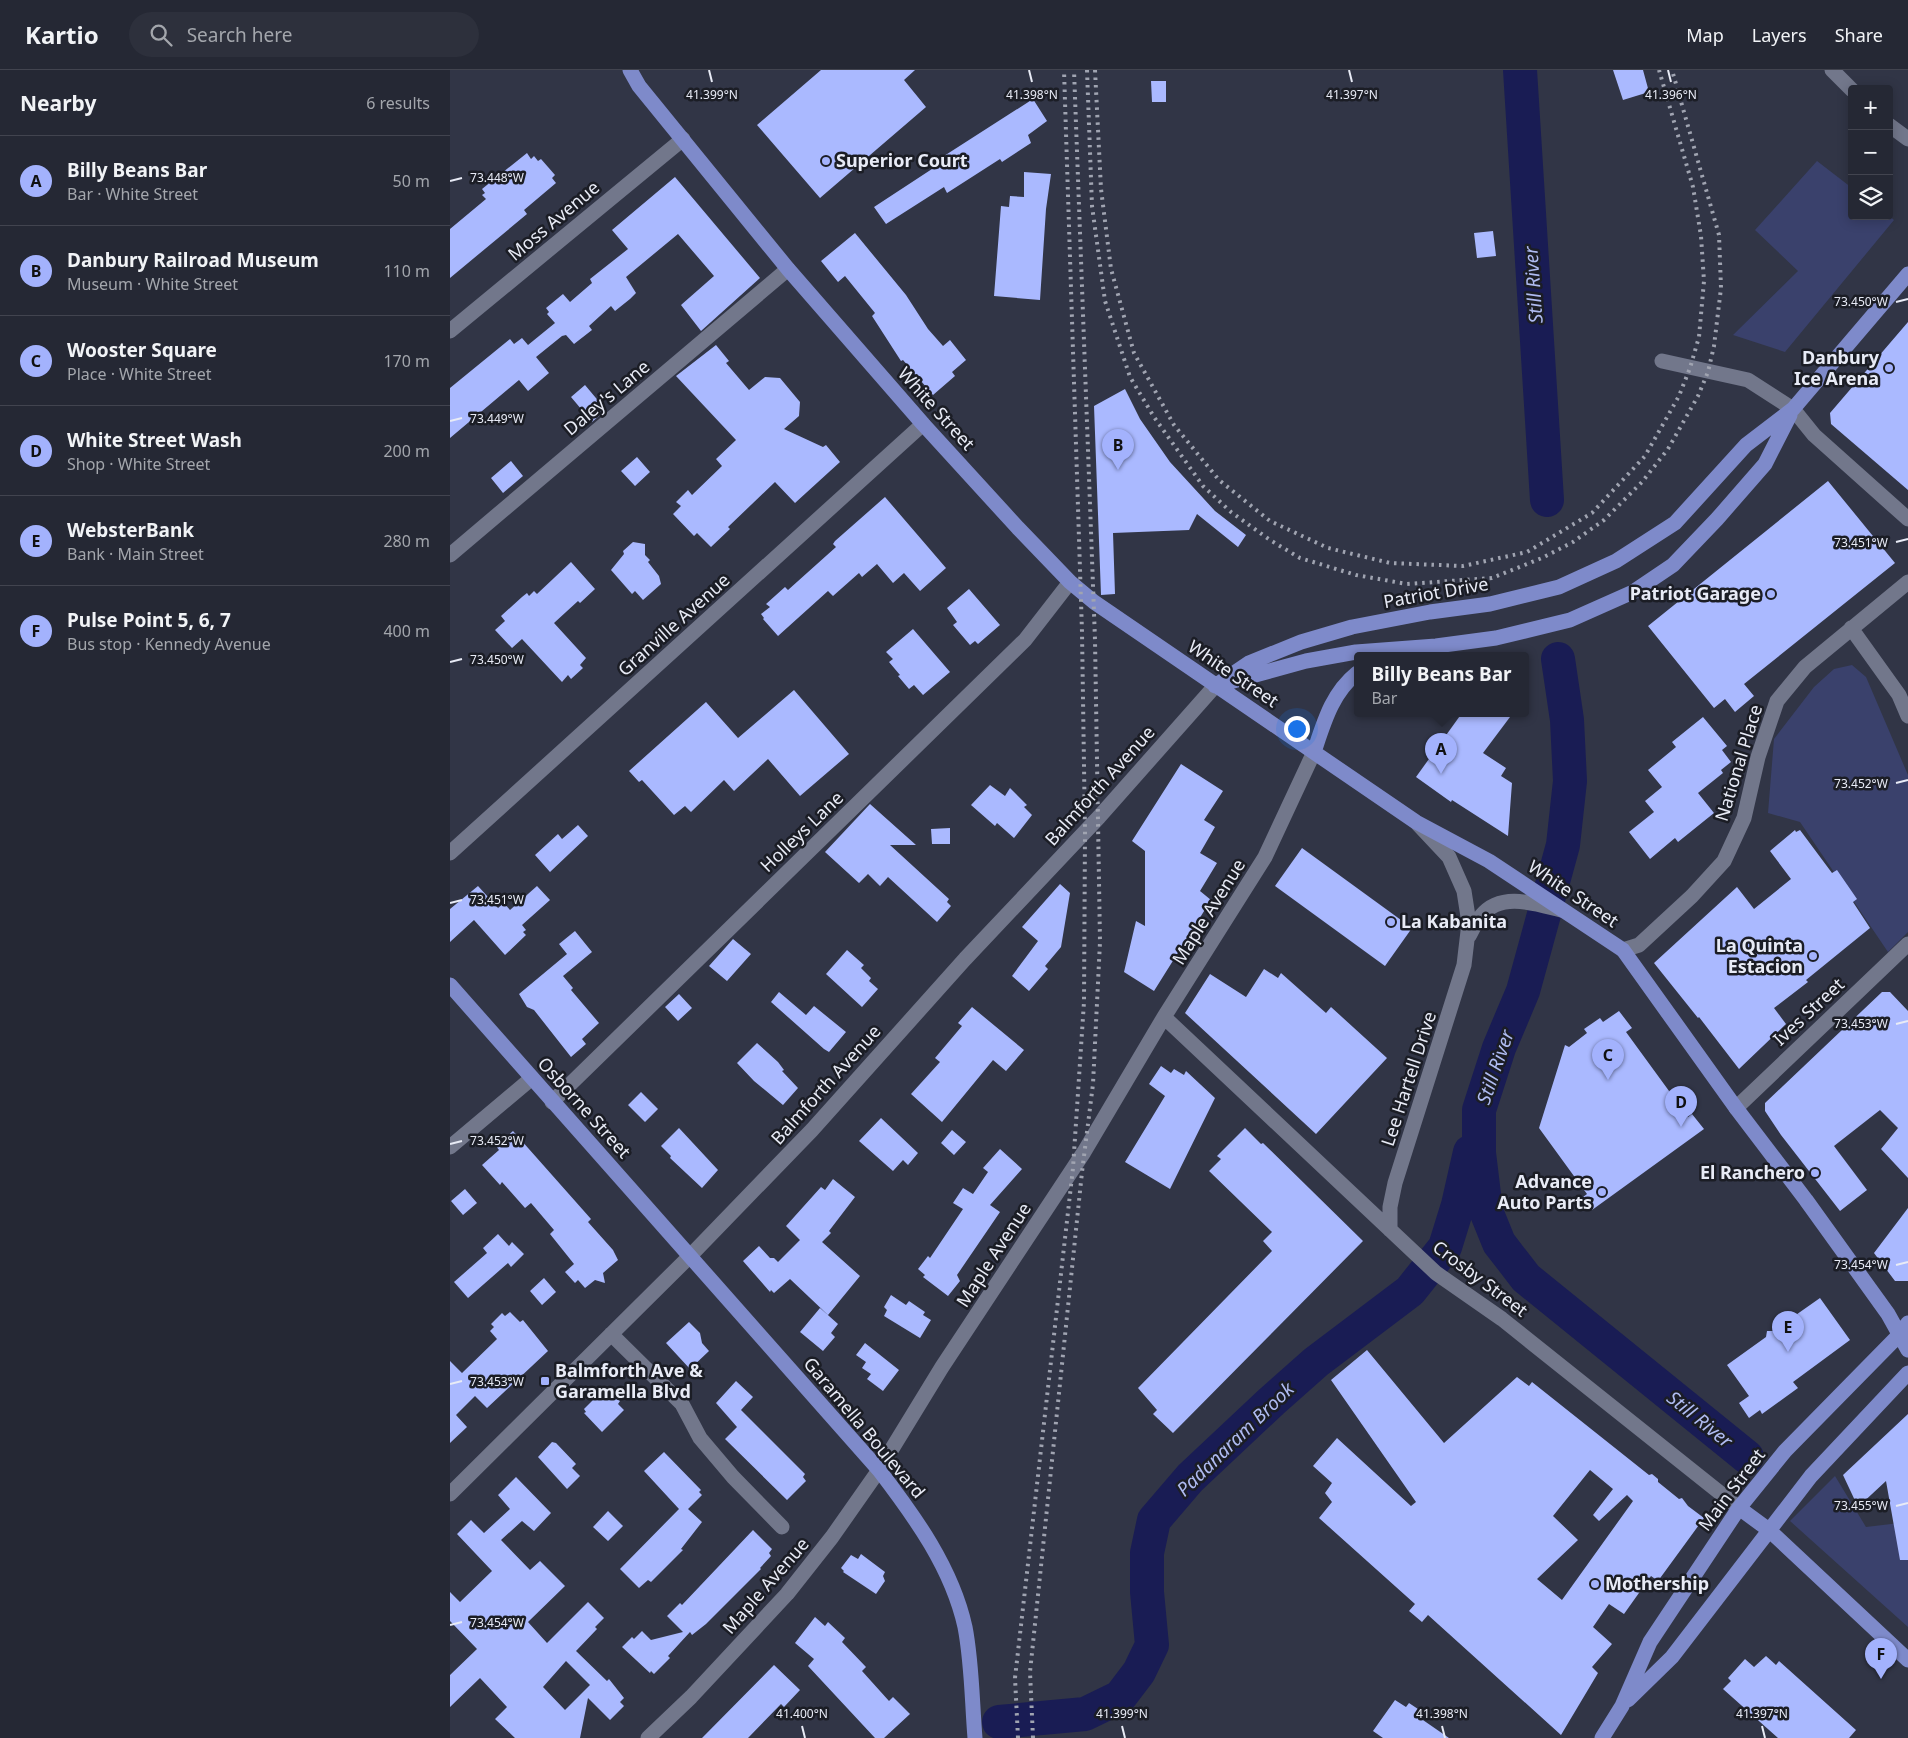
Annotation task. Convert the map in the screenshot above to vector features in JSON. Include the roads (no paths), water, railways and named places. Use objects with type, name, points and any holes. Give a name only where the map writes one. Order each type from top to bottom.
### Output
[{"type":"main road","name":"White Street","points":[[630,70],[639,86],[788,269],[923,424],[1070,582],[1094,602],[1215,686],[1416,822],[1519,880],[1623,950],[1736,1108],[1904,1328],[1908,1350]]},
{"type":"main road","name":"Patriot Drive","points":[[1215,686],[1249,663],[1301,642],[1352,627],[1430,612],[1490,604],[1559,587],[1616,561],[1675,522],[1746,445],[1793,410],[1908,274]]},
{"type":"main road","name":"Patriot Drive","points":[[1356,652],[1388,652],[1496,638],[1570,620],[1633,592],[1673,565],[1766,464],[1793,410]]},
{"type":"main road","name":"Patriot Drive","points":[[1215,686],[1306,661],[1354,652]]},
{"type":"main road","points":[[1314,752],[1328,709],[1346,682],[1354,675]]},
{"type":"main road","name":"Osborne Street","points":[[450,985],[552,1102],[691,1255]]},
{"type":"main road","name":"Garamella Boulevard","points":[[691,1255],[879,1470],[913,1516],[945,1569],[965,1627],[975,1738]]},
{"type":"main road","name":"Main Street","points":[[1602,1738],[1622,1706],[1650,1642],[1739,1508],[1785,1451],[1904,1328]]},
{"type":"main road","name":"Main Street","points":[[1622,1706],[1672,1657],[1810,1476],[1908,1373]]},
{"type":"main road","name":"Crosby Street","points":[[1739,1508],[1769,1530],[1908,1660]]},
{"type":"street","points":[[1832,70],[1848,86]]},
{"type":"street","points":[[1893,128],[1908,139]]},
{"type":"street","name":"Moss Avenue","points":[[450,331],[683,139]]},
{"type":"street","name":"Daley's Lane","points":[[450,555],[788,269]]},
{"type":"street","points":[[1662,361],[1748,380],[1793,410],[1814,435],[1908,519]]},
{"type":"street","name":"Granville Avenue","points":[[450,853],[923,424]]},
{"type":"street","name":"Holleys Lane","points":[[552,1102],[1025,640],[1070,582]]},
{"type":"street","name":"National Place","points":[[1623,950],[1639,945],[1692,896],[1724,861],[1744,818],[1758,757],[1777,701],[1805,667],[1908,582]]},
{"type":"street","points":[[1852,628],[1899,695],[1908,716]]},
{"type":"street","name":"Balmforth Avenue","points":[[450,1494],[691,1255],[812,1130],[965,959],[1100,817],[1215,686]]},
{"type":"street","name":"Maple Avenue","points":[[648,1738],[691,1697],[787,1594],[832,1537],[879,1470],[942,1368],[1084,1152],[1164,1017],[1266,857],[1314,752]]},
{"type":"street","name":"Lee Hartell Drive","points":[[1390,1230],[1390,1207],[1395,1183],[1464,966],[1469,924],[1464,890],[1449,857],[1416,822]]},
{"type":"street","name":"Lee Hartell Drive","points":[[1467,939],[1481,914],[1496,905],[1515,900],[1570,914]]},
{"type":"street","name":"Ives Street","points":[[1736,1108],[1908,944]]},
{"type":"street","name":"Crosby Street","points":[[1164,1017],[1436,1274],[1502,1319],[1739,1508]]},
{"type":"street","points":[[450,1147],[532,1078]]},
{"type":"street","points":[[611,1334],[682,1404],[700,1438],[733,1477],[782,1527]]},
{"type":"waterway","name":"Still River","points":[[1520,70],[1547,500]]},
{"type":"waterway","name":"Still River","points":[[1558,659],[1567,720],[1570,781],[1563,845],[1523,991],[1499,1048],[1479,1110],[1479,1153],[1486,1211],[1499,1243],[1526,1278],[1747,1457]]},
{"type":"waterway","name":"Padanaram Brook","points":[[999,1722],[1085,1714],[1120,1697],[1139,1672],[1152,1645],[1147,1592],[1147,1553],[1154,1520],[1190,1478],[1272,1401],[1316,1362],[1410,1291],[1445,1247],[1458,1205],[1470,1152]]},
{"type":"railway","points":[[1018,1738],[1015,1678],[1073,1168],[1084,1002],[1085,832],[1082,632],[1064,70]]},
{"type":"railway","points":[[1033,1738],[1030,1672],[1082,1172],[1093,1084],[1100,942],[1095,640],[1074,70]]},
{"type":"railway","points":[[1087,70],[1092,206],[1105,301],[1130,377],[1154,417],[1203,486],[1231,512],[1270,540],[1300,558],[1356,575],[1407,584],[1492,578],[1542,558],[1573,542],[1604,520],[1642,482],[1668,449],[1698,396],[1708,372],[1714,346],[1721,288],[1719,235],[1672,70]]},
{"type":"railway","points":[[1095,70],[1101,189],[1111,269],[1134,353],[1174,425],[1219,480],[1270,521],[1328,548],[1390,563],[1463,566],[1527,552],[1592,513],[1645,456],[1679,396],[1699,337],[1704,281],[1701,236],[1693,187],[1659,70]]},
{"type":"place","name":"Superior Court","points":[[826,161]]},
{"type":"place","name":"Danbury Ice Arena","points":[[1889,368]]},
{"type":"place","name":"Danbury Railroad Museum","points":[[1118,470]]},
{"type":"place","name":"Patriot Garage","points":[[1771,594]]},
{"type":"place","name":"Billy Beans Bar","points":[[1441,774]]},
{"type":"place","name":"La Kabanita","points":[[1391,922]]},
{"type":"place","name":"La Quinta Estacion","points":[[1813,956]]},
{"type":"place","name":"Wooster Square","points":[[1608,1080]]},
{"type":"place","name":"White Street Wash","points":[[1681,1127]]},
{"type":"place","name":"El Ranchero","points":[[1815,1173]]},
{"type":"place","name":"Advance Auto Parts","points":[[1602,1192]]},
{"type":"place","name":"WebsterBank","points":[[1788,1352]]},
{"type":"place","name":"Balmforth Ave & Garamella Blvd","points":[[545,1381]]},
{"type":"place","name":"Mothership","points":[[1595,1584]]},
{"type":"place","name":"Pulse Point 5, 6, 7","points":[[1881,1679]]}]
